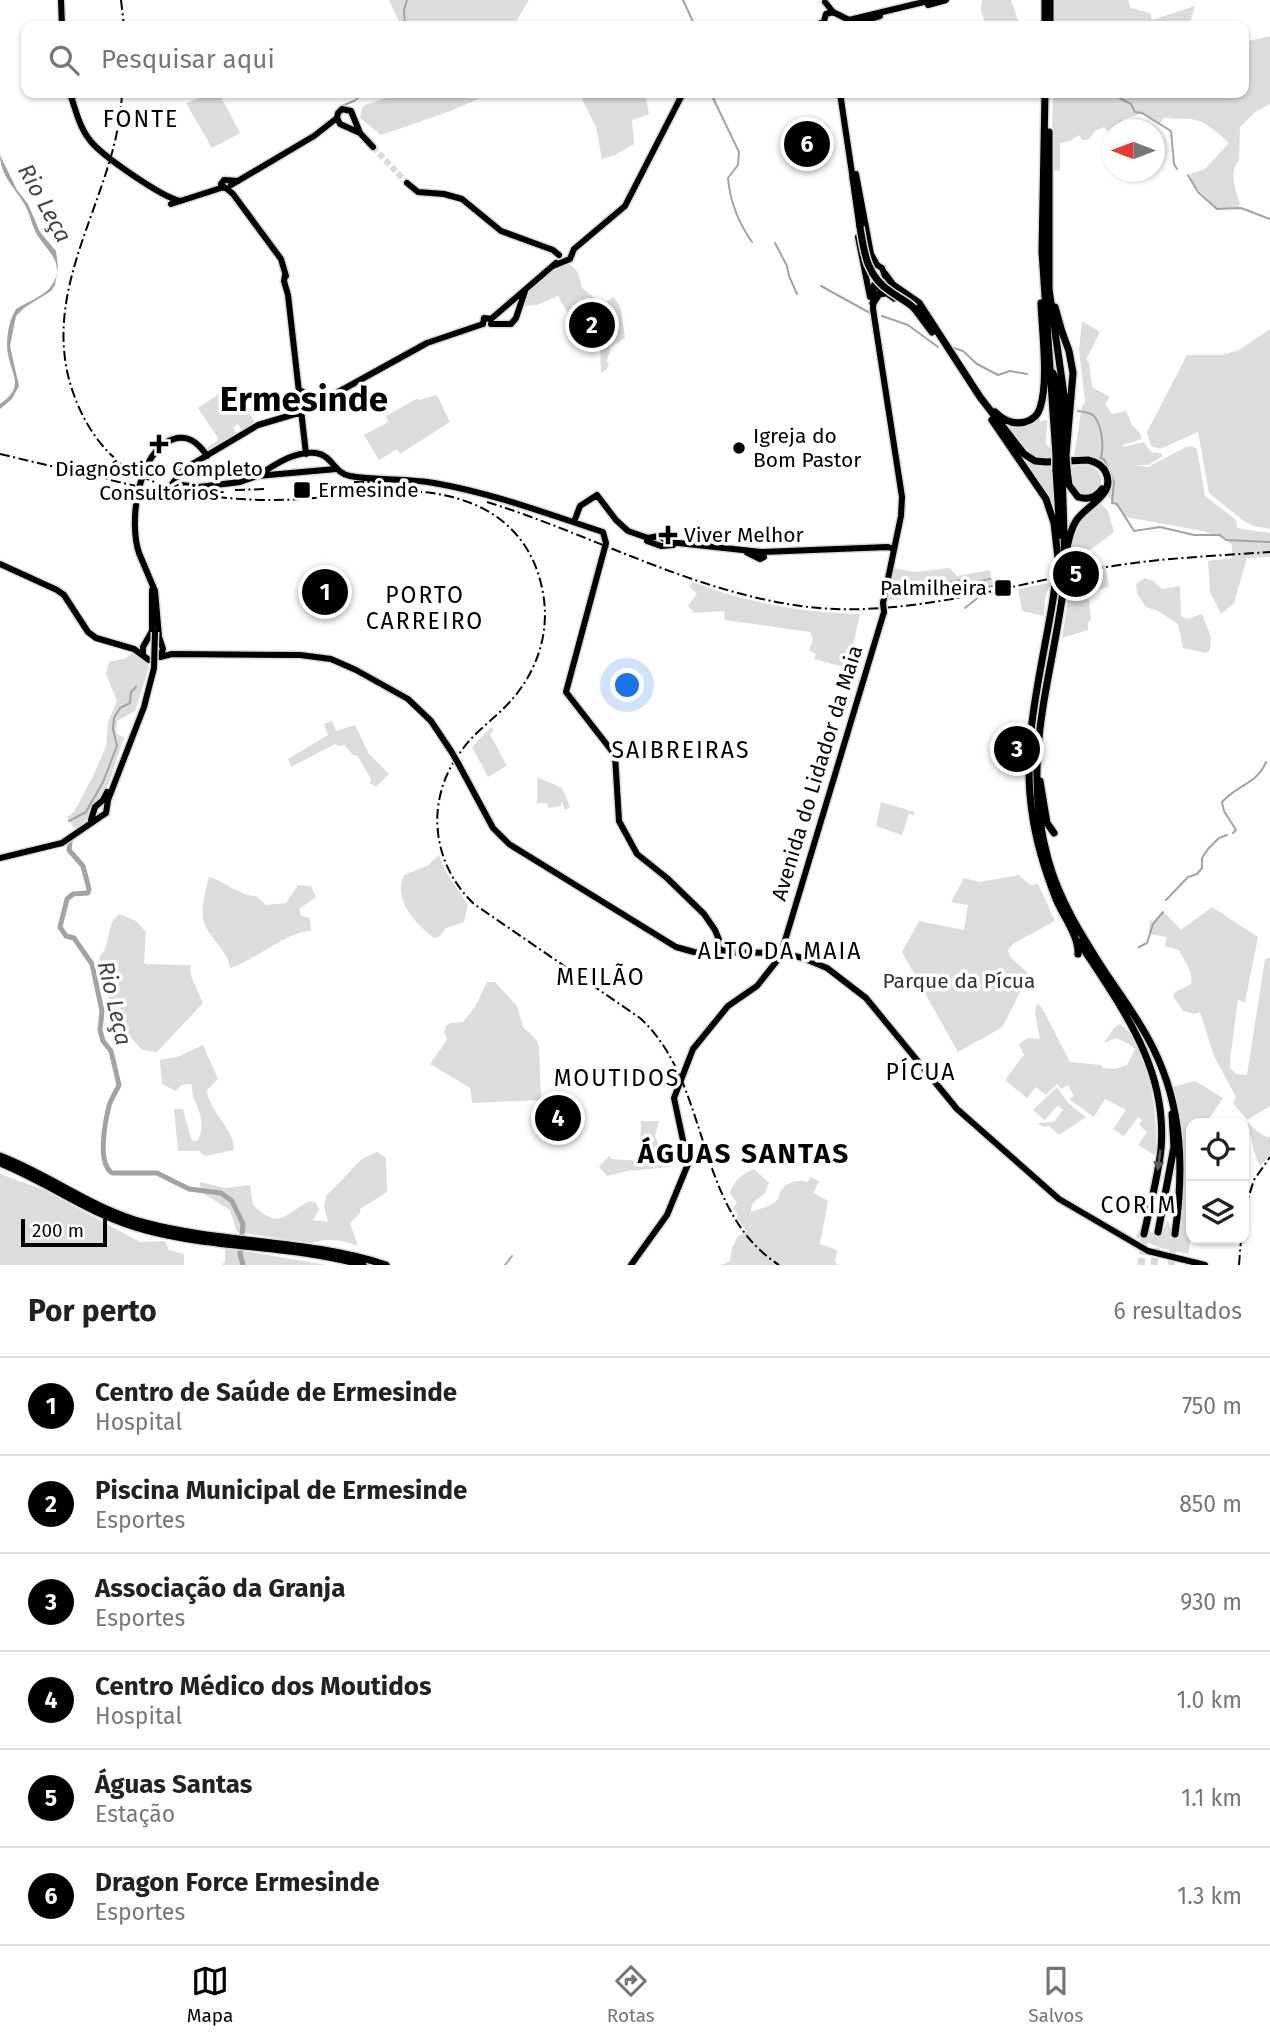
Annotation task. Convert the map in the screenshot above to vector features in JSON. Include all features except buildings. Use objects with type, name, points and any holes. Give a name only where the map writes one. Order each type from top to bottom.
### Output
[{"type":"highway","points":[[1047,0],[1048,21]]},
{"type":"highway","points":[[968,379],[995,413],[1011,422],[1030,419],[1040,409],[1042,202],[1047,98]]},
{"type":"highway","points":[[1047,98],[1050,298],[1056,308],[1068,400]]},
{"type":"highway","points":[[853,178],[862,227]]},
{"type":"highway","points":[[859,197],[865,256],[872,274],[884,287],[915,307],[1027,457],[1046,463],[1088,460],[1104,469],[1107,476],[1105,491],[1076,521],[1061,566],[1054,593],[1029,758],[1031,811],[1043,863],[1055,898],[1077,945],[1078,954]]},
{"type":"highway","points":[[885,274],[893,285],[919,303],[939,339],[1046,499],[1054,523],[1063,592],[1039,699]]},
{"type":"highway","points":[[1043,275],[1051,369],[1057,384],[1060,414],[1066,553]]},
{"type":"highway","points":[[873,284],[911,310],[939,339]]},
{"type":"highway","points":[[873,306],[879,294],[886,293]]},
{"type":"highway","points":[[1058,330],[1069,351],[1073,373],[1060,453]]},
{"type":"highway","points":[[1002,435],[1020,455],[1033,463],[1088,463],[1097,466],[1104,477],[1101,490],[1090,498],[1078,496],[1062,470]]},
{"type":"highway","points":[[1058,558],[1062,470]]},
{"type":"highway","points":[[1037,712],[1037,802],[1054,878],[1089,947],[1153,1047],[1174,1105],[1181,1144],[1181,1184],[1175,1234]]},
{"type":"highway","points":[[1036,767],[1040,776],[1047,823],[1054,834]]},
{"type":"highway","points":[[1054,859],[1064,901]]},
{"type":"highway","points":[[1071,930],[1129,1017],[1149,1059],[1159,1092],[1161,1146],[1144,1234]]},
{"type":"highway","points":[[1123,1020],[1130,1024],[1140,1038]]},
{"type":"highway","points":[[1158,1232],[1174,1147],[1168,1085]]},
{"type":"highway","points":[[0,1156],[21,1164],[112,1212],[204,1237]]},
{"type":"highway","points":[[0,1163],[90,1210],[156,1233],[332,1250],[386,1265]]},
{"type":"highway","points":[[259,1244],[363,1265]]},
{"type":"main road","points":[[61,0],[62,21]]},
{"type":"main road","points":[[825,1],[827,18],[854,19],[932,0]]},
{"type":"main road","points":[[863,21],[946,0]]},
{"type":"main road","points":[[72,98],[83,129],[93,144],[171,202],[240,180],[322,131],[353,119]]},
{"type":"main road","points":[[491,322],[566,253],[625,206],[680,98]]},
{"type":"main road","points":[[843,98],[871,254],[885,274],[881,282],[873,284],[865,272],[857,226],[843,98]]},
{"type":"main road","points":[[360,133],[341,122],[338,113],[344,108],[351,111],[360,133],[373,147]]},
{"type":"main road","points":[[407,183],[418,192],[463,199],[501,230],[566,253]]},
{"type":"main road","points":[[226,186],[281,259],[306,454]]},
{"type":"main road","points":[[865,272],[871,265],[877,265]]},
{"type":"main road","name":"Avenida do Lidador da Maia","points":[[631,1265],[667,1216],[688,1164],[674,1098],[692,1049],[728,1006],[759,984],[781,953],[884,612],[883,603],[902,497],[873,306],[873,284]]},
{"type":"main road","points":[[336,469],[269,472],[240,482],[199,487],[172,484],[183,470],[258,425],[302,412],[427,343],[483,324],[484,318],[491,322],[511,324],[516,318],[525,289]]},
{"type":"main road","points":[[299,390],[321,401]]},
{"type":"main road","points":[[142,707],[156,676],[161,652],[158,605],[139,553],[134,527],[136,500],[151,458],[165,443],[176,437],[190,438],[207,456]]},
{"type":"main road","points":[[269,472],[290,457],[317,453],[326,456],[336,469],[349,476],[400,478],[436,484],[603,532],[607,539],[566,692],[615,755],[619,821],[637,854],[667,878],[704,914],[715,930],[723,952]]},
{"type":"main road","points":[[574,522],[580,506],[599,496],[616,520],[628,531],[659,541],[758,553],[888,547],[894,549]]},
{"type":"main road","points":[[0,564],[64,595],[88,632],[106,643],[172,654],[315,655],[356,670],[408,699],[430,721],[451,751],[493,828],[509,844],[676,947],[694,952],[781,953],[825,967],[853,986],[866,999],[957,1109],[1059,1199],[1148,1251],[1205,1265]]},
{"type":"main road","points":[[0,858],[62,843],[79,833],[98,814],[106,813],[104,804],[151,683],[155,632],[152,584]]},
{"type":"main road","points":[[142,707],[151,667],[146,650],[152,631],[152,584]]},
{"type":"main road","points":[[146,650],[154,639],[161,652]]},
{"type":"main road","points":[[98,814],[95,807],[104,804]]},
{"type":"green space","points":[[389,0],[529,0],[516,21],[399,21]]},
{"type":"green space","points":[[982,0],[1011,0],[1018,21],[984,21],[981,11]]},
{"type":"green space","points":[[1053,0],[1128,0],[1131,8],[1150,13],[1152,20],[1195,6],[1190,21],[1053,21]]},
{"type":"green space","points":[[1270,36],[1270,104],[1255,112],[1240,127],[1239,160],[1233,176],[1240,204],[1238,208],[1217,209],[1193,184],[1190,174],[1205,169],[1229,143],[1197,120],[1164,117],[1152,119],[1142,113],[1125,119],[1102,119],[1102,128],[1095,131],[1088,140],[1082,140],[1079,135],[1060,143],[1060,171],[1051,170],[1053,98],[1249,98],[1249,41]]},
{"type":"green space","points":[[200,98],[222,98],[240,133],[212,148],[186,103]]},
{"type":"green space","points":[[385,98],[480,98],[381,135],[360,118],[363,106]]},
{"type":"green space","points":[[582,98],[646,98],[649,114],[632,120],[634,144],[602,159],[596,127]]},
{"type":"green space","points":[[827,124],[833,154],[788,163],[782,134]]},
{"type":"green space","points":[[567,263],[577,271],[582,288],[597,300],[568,314],[558,296],[537,305],[524,306],[529,292],[540,279]]},
{"type":"green space","points":[[614,297],[621,309],[625,338],[611,347],[607,361],[609,365],[601,373],[600,345],[611,333],[602,318],[605,316],[602,311],[603,304]]},
{"type":"green space","points":[[1082,321],[1100,332],[1086,360],[1089,362],[1092,387],[1110,397],[1105,404],[1112,414],[1126,411],[1142,439],[1123,447],[1144,442],[1151,452],[1161,453],[1163,456],[1148,465],[1134,465],[1148,467],[1186,447],[1197,449],[1205,496],[1236,520],[1237,528],[1270,533],[1270,557],[1247,558],[1234,603],[1221,614],[1210,592],[1208,561],[1232,558],[1232,545],[1223,538],[1203,531],[1126,517],[1106,494],[1110,481],[1090,456],[1074,456],[1082,406],[1085,402],[1079,350]]},
{"type":"green space","points":[[1270,329],[1270,529],[1253,526],[1244,521],[1209,493],[1198,432],[1160,449],[1151,446],[1147,432],[1187,355],[1223,355],[1239,350]]},
{"type":"green space","points":[[231,386],[255,422],[242,430],[238,424],[233,428],[237,433],[208,451],[205,449],[218,438],[198,408]]},
{"type":"green space","points":[[437,395],[450,422],[400,454],[397,449],[379,460],[364,435],[388,422],[386,416],[418,398],[419,400]]},
{"type":"green space","points":[[1039,414],[1040,421],[1047,420],[1046,444],[1051,449],[1051,460],[1028,452],[1002,422],[1015,424]]},
{"type":"green space","points":[[1021,458],[1036,466],[1052,467],[1056,518]]},
{"type":"green space","points":[[1088,465],[1100,474],[1100,486],[1094,495],[1078,495],[1072,487],[1069,467]]},
{"type":"green space","points":[[1100,503],[1108,511],[1114,532],[1086,553],[1081,566],[1085,569],[1105,565],[1109,587],[1088,592],[1091,619],[1088,630],[1062,638],[1073,535],[1080,521]]},
{"type":"green space","points":[[893,568],[916,572],[949,568],[957,576],[990,570],[993,586],[934,597],[887,600]]},
{"type":"green space","points":[[1145,578],[1162,589],[1180,586],[1181,616],[1189,619],[1202,614],[1211,637],[1210,650],[1206,653],[1183,648],[1178,624],[1146,607],[1137,593],[1136,584]]},
{"type":"green space","points":[[693,582],[734,596],[775,605],[817,612],[860,614],[848,668],[814,659],[816,654],[809,650],[813,639],[810,632],[725,620],[724,611],[694,613],[688,606],[697,594],[689,586]]},
{"type":"green space","points":[[1050,583],[1045,598],[1044,616],[1022,611],[1018,589]]},
{"type":"green space","points":[[132,653],[149,667],[135,711],[117,721],[116,733],[124,738],[109,783],[86,821],[76,831],[67,817],[74,812],[94,774],[106,746],[108,722],[117,701],[106,674],[109,662],[126,658]]},
{"type":"green space","points":[[332,721],[336,731],[355,725],[369,754],[389,774],[376,787],[370,783],[371,779],[357,755],[354,756],[344,745],[335,744],[291,767],[288,759],[328,735],[324,724]]},
{"type":"green space","points":[[491,727],[494,730],[490,734],[507,766],[488,777],[472,747]]},
{"type":"green space","points":[[537,777],[562,788],[570,807],[565,810],[561,801],[561,806],[548,808],[547,803],[537,803]]},
{"type":"green space","points":[[881,802],[915,812],[914,815],[909,814],[902,835],[876,826]]},
{"type":"green space","points":[[439,855],[446,872],[468,905],[464,922],[446,928],[439,937],[434,938],[408,911],[401,894],[401,884],[404,875],[427,866]]},
{"type":"green space","name":"Parque da Pícua","points":[[1019,875],[1030,885],[1038,884],[1055,921],[1014,943],[1008,950],[1010,957],[1029,974],[1001,1028],[958,1052],[902,952],[919,921],[964,930],[968,905],[951,902],[964,878],[979,882]]},
{"type":"green space","points":[[209,877],[245,894],[256,896],[266,905],[286,903],[298,885],[311,886],[316,897],[299,909],[301,916],[310,918],[311,931],[282,940],[230,968],[204,922],[203,905]]},
{"type":"green space","points":[[1212,907],[1258,937],[1245,1003],[1238,999],[1230,1060],[1230,1067],[1236,1074],[1247,1075],[1265,959],[1270,958],[1270,1106],[1249,1119],[1233,1103],[1236,1097],[1214,1056],[1200,1012],[1195,1014],[1183,1011],[1173,996],[1175,992],[1191,984],[1186,962],[1179,950],[1165,946],[1167,937],[1149,934],[1150,920],[1153,921],[1164,912],[1181,930]]},
{"type":"green space","points":[[119,914],[136,921],[146,932],[146,964],[190,965],[191,976],[203,1003],[157,1052],[142,1050],[112,1016],[99,966],[112,923]]},
{"type":"green space","points":[[487,982],[495,982],[517,1006],[523,1027],[539,1046],[541,1100],[472,1103],[470,1088],[430,1064],[447,1040],[444,1032],[446,1026],[463,1022],[475,1007]]},
{"type":"green space","points":[[1037,1003],[1070,1062],[1115,1069],[1127,1065],[1135,1049],[1116,1038],[1104,1043],[1120,1024],[1131,1034],[1146,1066],[1150,1085],[1156,1124],[1156,1156],[1138,1145],[1147,1132],[1139,1125],[1142,1120],[1138,1117],[1124,1136],[1113,1129],[1126,1110],[1105,1099],[1094,1117],[1069,1099],[1074,1096],[1068,1085],[1061,1089],[1057,1084],[1046,1095],[1036,1087],[1027,1098],[1006,1081],[1024,1055],[1019,1044],[1028,1038],[1040,1039],[1035,1013]]},
{"type":"green space","points":[[203,1045],[218,1079],[207,1090],[209,1098],[230,1134],[234,1150],[205,1156],[199,1151],[178,1151],[174,1109],[183,1109],[193,1141],[198,1140],[200,1135],[201,1120],[191,1084],[181,1085],[176,1091],[162,1084],[160,1060],[177,1057]]},
{"type":"green space","points":[[1195,1081],[1223,1098],[1209,1118],[1186,1118],[1188,1254],[1160,1248],[1135,1237],[1140,1229],[1140,1234],[1148,1236],[1150,1232],[1160,1236],[1168,1220],[1170,1239],[1179,1238],[1184,1162],[1181,1125],[1172,1087]]},
{"type":"green space","points":[[1057,1087],[1068,1103],[1086,1117],[1059,1135],[1049,1126],[1043,1127],[1038,1123],[1054,1122],[1063,1110],[1060,1107],[1057,1106],[1045,1120],[1033,1110]]},
{"type":"green space","points":[[641,1121],[659,1121],[655,1137],[660,1146],[671,1149],[671,1167],[627,1171],[607,1176],[599,1167],[609,1156],[612,1159],[640,1161]]},
{"type":"green space","points":[[1249,1122],[1258,1132],[1270,1136],[1270,1155],[1260,1166],[1254,1151]]},
{"type":"green space","points":[[377,1152],[386,1158],[387,1192],[360,1209],[360,1213],[350,1223],[358,1246],[340,1241],[322,1240],[310,1243],[237,1232],[230,1210],[201,1192],[200,1182],[225,1188],[250,1185],[253,1205],[270,1217],[282,1218],[310,1201],[316,1203],[319,1209],[313,1220],[328,1222],[324,1206],[326,1196],[362,1159]]},
{"type":"green space","points":[[754,1169],[769,1183],[765,1193],[754,1203],[751,1212],[776,1201],[782,1189],[792,1182],[808,1182],[810,1177],[819,1181],[813,1193],[828,1201],[820,1244],[837,1250],[835,1262],[838,1265],[721,1265],[730,1261],[738,1236],[747,1232],[737,1219],[733,1208],[737,1203],[730,1193],[731,1189],[739,1178]]},
{"type":"green space","points":[[0,1174],[44,1190],[140,1242],[165,1241],[169,1250],[184,1254],[184,1265],[0,1265]]},
{"type":"green space","points":[[225,1248],[327,1265],[222,1265],[225,1261]]},
{"type":"shaded area","points":[[0,155],[17,190],[28,204],[40,232],[56,251],[58,267],[55,285],[51,291],[16,316],[10,346],[19,386],[12,399],[0,409],[0,404],[8,398],[15,386],[7,343],[8,331],[16,309],[49,289],[57,270],[53,257],[36,233],[26,207],[3,170]]},
{"type":"waterway","points":[[405,21],[407,0]]},
{"type":"waterway","points":[[683,0],[693,21]]},
{"type":"waterway","points":[[339,107],[358,98]]},
{"type":"waterway","points":[[713,98],[739,152],[738,165],[728,178],[729,187],[736,212],[752,242]]},
{"type":"waterway","points":[[1120,98],[1131,104],[1135,112],[1142,113],[1171,131],[1174,164],[1177,169]]},
{"type":"waterway","points":[[1188,175],[1198,192],[1217,209],[1241,208],[1270,219]]},
{"type":"waterway","points":[[775,243],[797,294]]},
{"type":"waterway","points":[[821,286],[870,313]]},
{"type":"waterway","points":[[882,316],[908,325],[938,347]]},
{"type":"waterway","points":[[954,348],[963,351],[977,364],[998,375],[1010,371],[1027,374]]},
{"type":"waterway","points":[[1078,411],[1092,414],[1097,421],[1102,437],[1101,458],[1104,459],[1114,482],[1112,503],[1117,504],[1134,531],[1160,527],[1194,535],[1220,535],[1226,540],[1270,542]]},
{"type":"waterway","points":[[917,589],[961,580]]},
{"type":"waterway","points":[[971,583],[986,580]]},
{"type":"waterway","points":[[979,588],[993,586]]},
{"type":"waterway","points":[[890,593],[914,589]]},
{"type":"waterway","points":[[965,608],[980,596]]},
{"type":"waterway","points":[[69,821],[86,812],[103,782],[117,746],[113,729],[114,718],[120,708],[130,703],[131,692],[136,687]]},
{"type":"waterway","points":[[1233,833],[1236,830],[1224,811],[1222,802],[1258,775],[1266,762]]},
{"type":"waterway","points":[[1166,900],[1188,877],[1197,874],[1202,868],[1202,858],[1208,849],[1219,838],[1227,835]]},
{"type":"waterway","name":"Rio Leça","points":[[71,836],[69,850],[83,866],[89,889],[88,893],[73,894],[67,899],[60,927],[66,936],[74,938],[92,964],[102,1011],[100,1030],[103,1041],[111,1051],[119,1085],[109,1106],[104,1132],[103,1152],[107,1168],[112,1173],[157,1173],[189,1189],[221,1193],[232,1201],[243,1224],[240,1254],[243,1265]]},
{"type":"waterway","points":[[1139,947],[1147,943],[1153,924],[1163,912]]},
{"type":"waterway","points":[[505,1265],[512,1256]]},
{"type":"tunnel","points":[[373,147],[407,183]]},
{"type":"tunnel","points":[[1154,1265],[1158,1232]]},
{"type":"tunnel","points":[[1141,1265],[1144,1234]]},
{"type":"tunnel","points":[[1171,1265],[1175,1234]]},
{"type":"railway","points":[[121,0],[123,21]]},
{"type":"railway","points":[[121,98],[108,166],[73,272],[65,308],[64,345],[70,383],[81,413],[93,433],[124,466],[139,475],[172,487],[226,492]]},
{"type":"railway","points":[[0,454],[157,491]]},
{"type":"railway","points":[[354,482],[381,482]]},
{"type":"railway","points":[[235,490],[267,489]]},
{"type":"railway","points":[[217,497],[280,500],[385,491],[422,492],[469,502],[507,525],[523,542],[534,563],[542,588],[545,605],[543,638],[532,669],[515,696],[471,739],[450,768],[438,808],[441,849],[448,869],[474,904],[640,1018],[663,1045],[680,1077],[716,1180],[731,1212],[751,1241],[779,1265]]},
{"type":"railway","points":[[487,502],[686,577],[726,590],[809,607],[845,609],[918,604],[1101,568],[1270,552]]},
{"type":"railway","points":[[1249,1196],[1254,1180],[1270,1157]]},
{"type":"railway","points":[[1239,1265],[1241,1244]]},
{"type":"place","name":"Dragon Force Ermesinde","points":[[807,144]]},
{"type":"place","name":"Piscina Municipal de Ermesinde","points":[[592,325]]},
{"type":"place","name":"Diagnóstico Completo Consultórios","points":[[159,444]]},
{"type":"place","name":"Igreja do Bom Pastor","points":[[739,448]]},
{"type":"place","name":"Ermesinde","points":[[302,490]]},
{"type":"place","name":"Viver Melhor","points":[[668,535]]},
{"type":"place","name":"Águas Santas","points":[[1076,574]]},
{"type":"place","name":"Palmilheira","points":[[1003,588]]},
{"type":"place","name":"Centro de Saúde de Ermesinde","points":[[325,592]]},
{"type":"place","name":"Associação da Granja","points":[[1017,749]]},
{"type":"place","name":"Centro Médico dos Moutidos","points":[[558,1118]]},
{"type":"district","name":"FONTE","points":[[141,119]]},
{"type":"district","name":"Ermesinde","points":[[304,399]]},
{"type":"district","name":"PORTO CARREIRO","points":[[425,608]]},
{"type":"district","name":"SAIBREIRAS","points":[[681,750]]},
{"type":"district","name":"ALTO DA MAIA","points":[[780,951]]},
{"type":"district","name":"MEILÃO","points":[[601,977]]},
{"type":"district","name":"PÍCUA","points":[[921,1072]]},
{"type":"district","name":"MOUTIDOS","points":[[617,1078]]},
{"type":"district","name":"ÁGUAS SANTAS","points":[[744,1153]]},
{"type":"district","name":"CORIM","points":[[1139,1205]]}]
